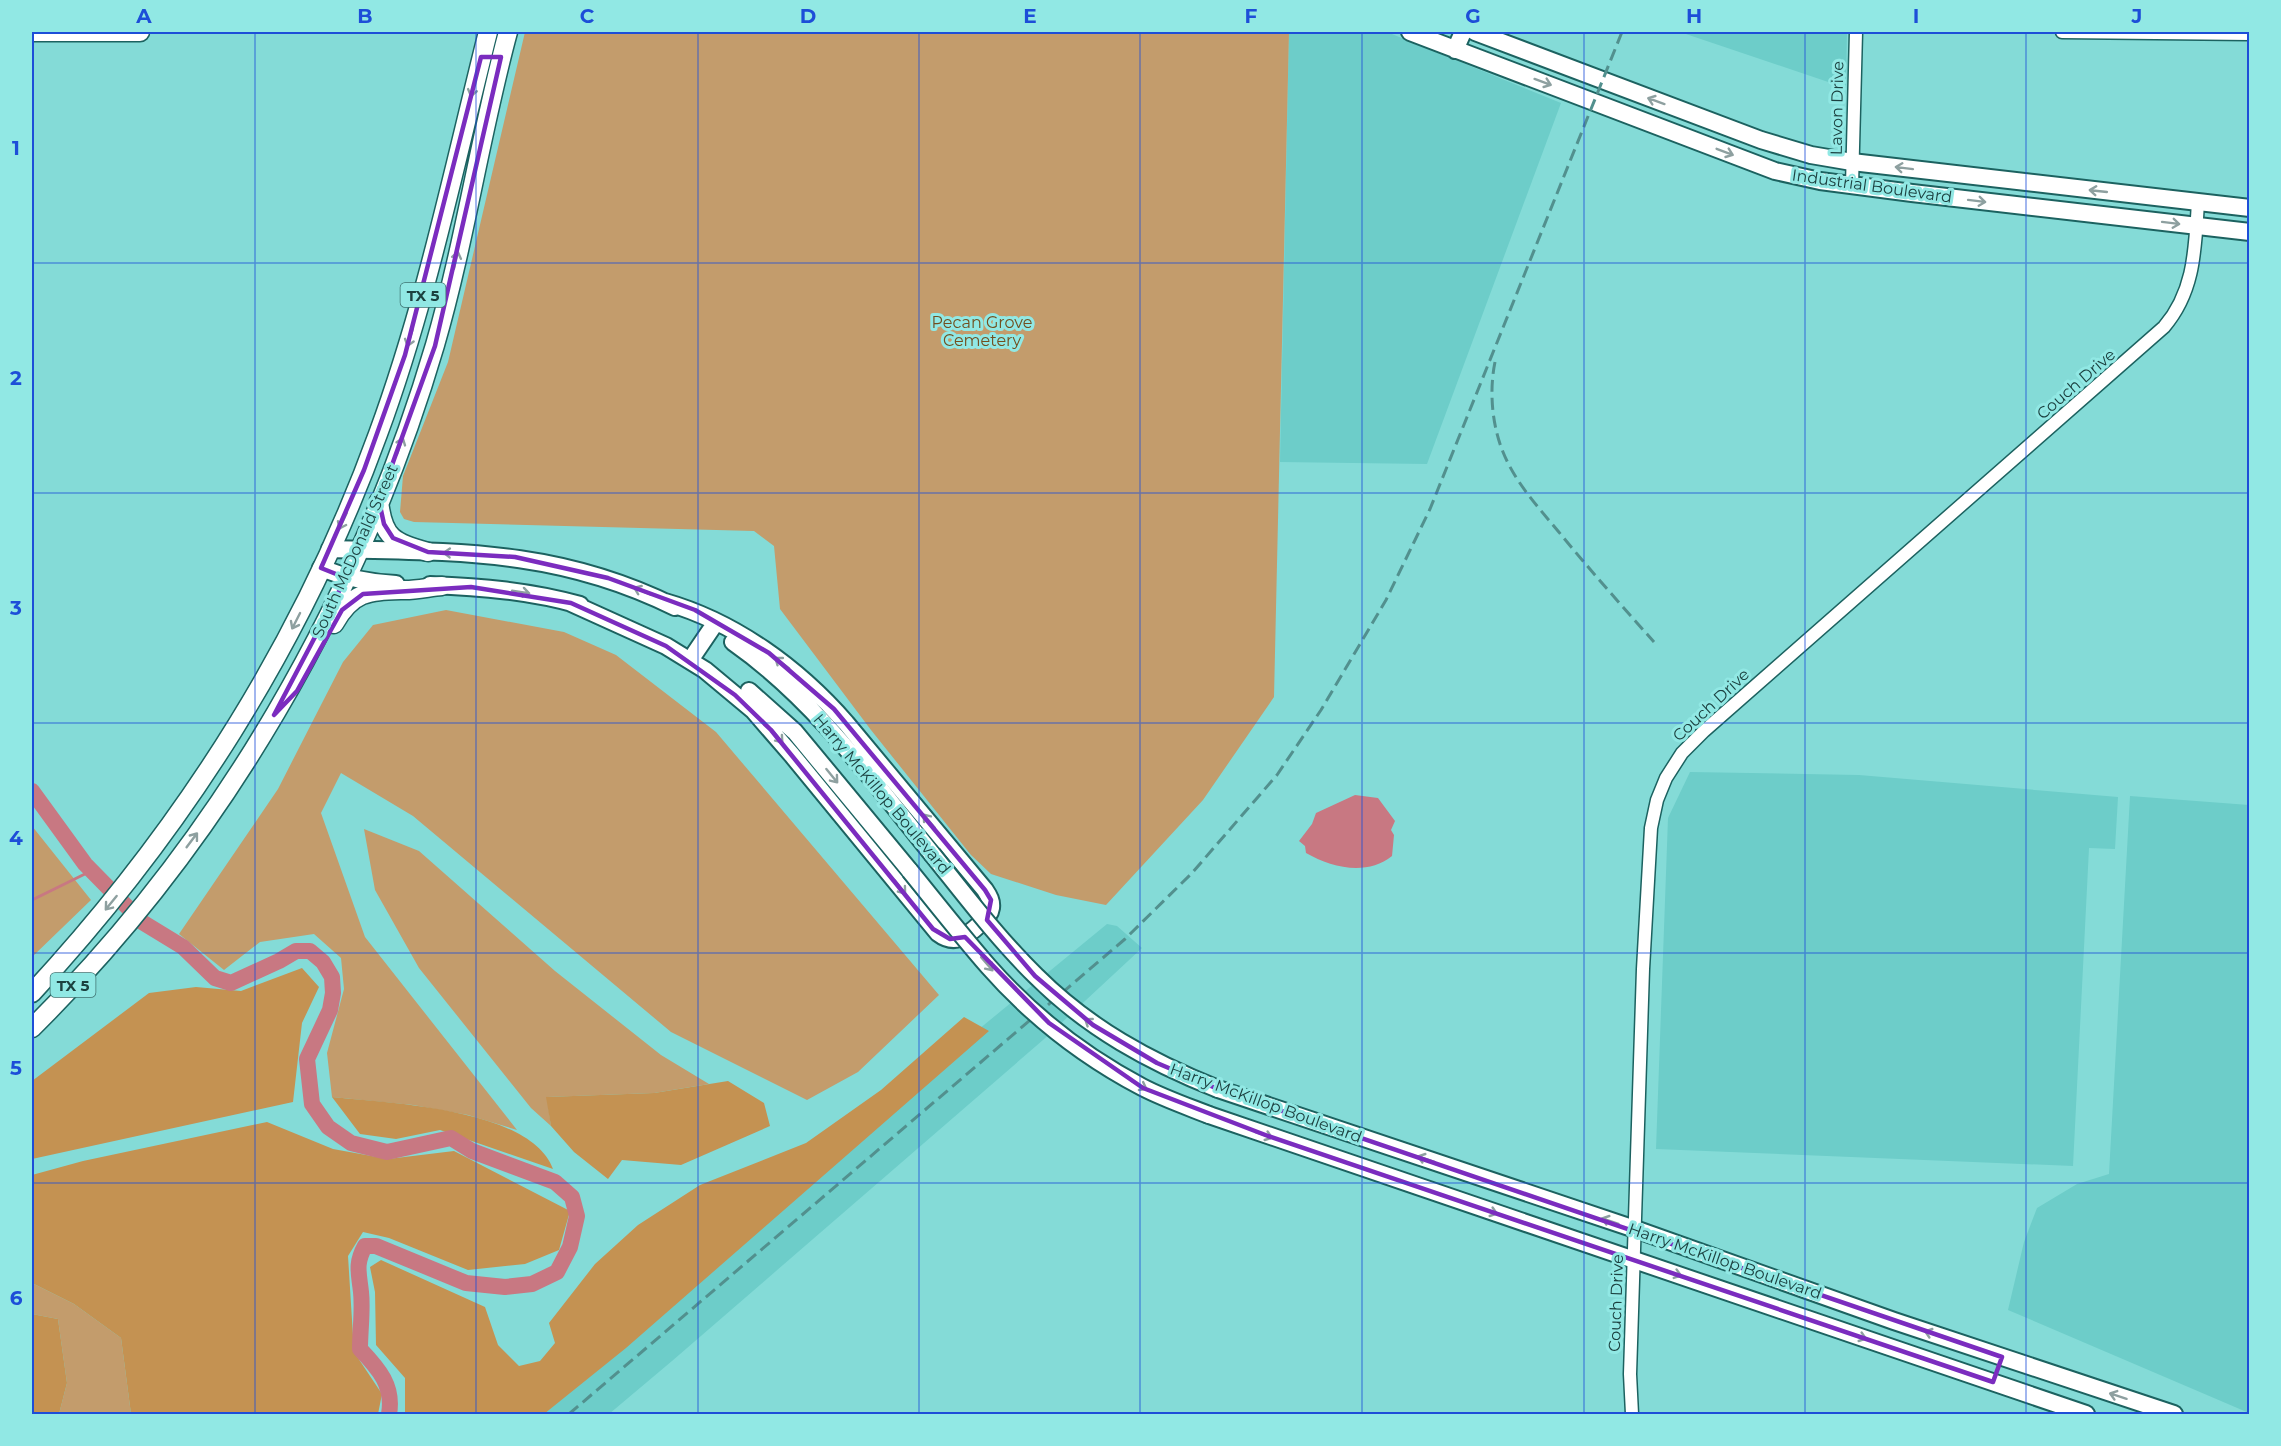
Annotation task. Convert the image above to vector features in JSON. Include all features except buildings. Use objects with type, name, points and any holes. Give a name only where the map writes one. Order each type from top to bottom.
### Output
[{"type":"main road","points":[[32,32],[140,32]]},
{"type":"main road","name":"South McDonald Street","points":[[32,993],[85,936],[137,871],[204,777],[260,688],[321,568],[378,435],[405,355],[428,274],[488,32]]},
{"type":"main road","name":"South McDonald Street","points":[[36,1024],[104,950],[157,886],[216,806],[274,715],[346,578],[397,457],[435,346],[508,32]]},
{"type":"main road","name":"Industrial Boulevard","points":[[1410,32],[1775,171],[1820,181],[2250,232]]},
{"type":"main road","points":[[1463,32],[1460,52],[1483,52],[1527,66],[1543,57]]},
{"type":"main road","name":"Industrial Boulevard","points":[[1475,32],[1761,140],[1811,154],[1852,162],[2250,208]]},
{"type":"main road","points":[[481,57],[501,57]]},
{"type":"main road","points":[[465,123],[486,128]]},
{"type":"main road","points":[[379,501],[384,524],[393,538],[400,543],[428,552]]},
{"type":"main road","name":"Harry McKillop Boulevard","points":[[330,549],[495,555],[549,563],[608,578],[664,602],[712,628],[762,664],[822,720],[1035,976],[1079,1015],[1149,1059],[1218,1089],[2174,1414]]},
{"type":"main road","name":"Harry McKillop Boulevard","points":[[321,568],[346,578],[374,583],[506,590],[571,603],[640,626],[695,653],[747,689],[795,732],[989,967],[1017,995],[1056,1029],[1129,1080],[1165,1098],[1209,1115],[2086,1414]]},
{"type":"main road","points":[[274,715],[297,691],[342,610],[351,600],[377,590],[407,590],[442,586]]},
{"type":"main road","points":[[571,603],[666,646],[705,670],[753,710],[938,933],[950,939],[965,937],[985,920],[991,906],[991,900],[985,890],[834,709],[787,666],[738,633],[695,610],[664,602]]},
{"type":"main road","points":[[695,653],[712,628]]},
{"type":"main road","points":[[1992,1382],[2002,1357]]},
{"type":"street","name":"Lavon Drive","points":[[1852,185],[1856,32]]},
{"type":"street","points":[[2062,32],[2250,34]]},
{"type":"street","name":"Couch Drive","points":[[1632,1414],[1630,1374],[1643,969],[1650,840],[1655,806],[1666,778],[1682,753],[1704,731],[2158,334],[2180,306],[2189,285],[2198,202]]},
{"type":"highlighted area","points":[[481,57],[501,57],[435,346],[379,501],[384,524],[393,538],[428,552],[515,557],[608,578],[695,610],[769,653],[834,709],[985,890],[991,900],[987,920],[1035,976],[1093,1025],[1157,1063],[1218,1089],[2002,1357],[1993,1382],[1268,1136],[1143,1088],[1049,1023],[965,937],[950,939],[933,929],[771,730],[735,695],[666,646],[571,603],[471,587],[363,594],[342,610],[297,691],[274,715],[346,578],[321,568],[364,470],[405,355]]},
{"type":"shaded area","points":[[1289,32],[1387,32],[1561,103],[1427,464],[1280,462]]},
{"type":"shaded area","points":[[1680,32],[1847,32],[1846,88]]},
{"type":"shaded area","points":[[1690,772],[1859,775],[2118,797],[2115,849],[2089,848],[2073,1166],[1656,1149],[1668,818]]},
{"type":"shaded area","points":[[1355,795],[1378,798],[1395,821],[1391,830],[1394,835],[1392,856],[1372,866],[1349,868],[1327,863],[1306,853],[1305,846],[1299,841],[1312,824],[1316,813]]},
{"type":"shaded area","points":[[2130,796],[2249,805],[2249,1413],[2008,1310],[2024,1242],[2037,1208],[2077,1184],[2109,1174]]},
{"type":"shaded area","points":[[1107,924],[1117,926],[1142,948],[1043,1040],[609,1414],[524,1414],[923,1075]]},
{"type":"shaded area","points":[[302,968],[319,987],[302,1023],[293,1102],[32,1159],[32,1081],[149,993],[196,987],[241,991]]},
{"type":"shaded area","points":[[964,1017],[989,1031],[626,1348],[544,1414],[405,1414],[405,1378],[376,1345],[375,1292],[370,1267],[381,1260],[485,1307],[498,1345],[519,1366],[540,1361],[555,1343],[549,1323],[595,1264],[638,1225],[700,1185],[806,1143],[881,1090]]},
{"type":"shaded area","points":[[728,1081],[764,1103],[770,1126],[681,1165],[622,1160],[608,1179],[574,1152],[551,1126],[546,1097],[654,1093]]},
{"type":"shaded area","points":[[332,1097],[421,1106],[488,1121],[517,1133],[539,1149],[553,1169],[440,1130],[396,1139],[360,1134]]},
{"type":"shaded area","points":[[267,1122],[333,1149],[388,1159],[454,1151],[570,1211],[559,1250],[525,1264],[468,1270],[389,1238],[363,1232],[348,1256],[354,1352],[382,1394],[378,1414],[131,1414],[121,1338],[74,1304],[32,1283],[32,1175],[83,1161]]},
{"type":"shaded area","points":[[32,1314],[58,1319],[67,1383],[59,1414],[32,1414]]},
{"type":"green space","name":"Pecan Grove Cemetery","points":[[525,32],[1289,32],[1274,697],[1203,800],[1106,905],[1056,895],[991,874],[971,855],[871,730],[780,609],[774,546],[754,531],[414,522],[404,519],[400,512],[403,476],[448,362]]},
{"type":"green space","points":[[446,610],[564,632],[616,655],[716,732],[939,995],[858,1072],[807,1100],[671,1032],[413,816],[341,773],[321,813],[365,937],[517,1130],[468,1115],[413,1105],[332,1097],[327,1053],[344,989],[341,958],[314,934],[260,942],[224,970],[179,934],[278,789],[343,662],[373,625]]},
{"type":"green space","points":[[32,826],[91,900],[32,957]]},
{"type":"green space","points":[[364,829],[419,851],[555,971],[661,1055],[709,1084],[654,1093],[547,1097],[551,1126],[531,1108],[419,968],[375,890]]},
{"type":"green space","points":[[32,1283],[74,1304],[121,1338],[131,1414],[59,1414],[67,1383],[58,1319],[32,1314]]},
{"type":"waterway","points":[[32,791],[85,864],[142,922],[183,947],[215,978],[231,983],[296,951],[310,951],[323,962],[332,977],[333,993],[330,1010],[307,1059],[312,1104],[328,1127],[351,1143],[387,1152],[451,1138],[472,1151],[555,1182],[572,1197],[577,1216],[570,1247],[557,1272],[532,1284],[505,1287],[466,1283],[376,1246],[365,1246],[360,1258],[359,1269],[362,1306],[360,1349],[384,1379],[389,1395],[389,1414]]},
{"type":"waterway","points":[[32,900],[91,871]]},
{"type":"railway","points":[[569,1414],[1125,939],[1192,873],[1277,775],[1321,710],[1386,600],[1430,509],[1622,32]]},
{"type":"railway","points":[[1495,362],[1492,384],[1494,419],[1499,442],[1514,474],[1543,513],[1654,642]]}]
